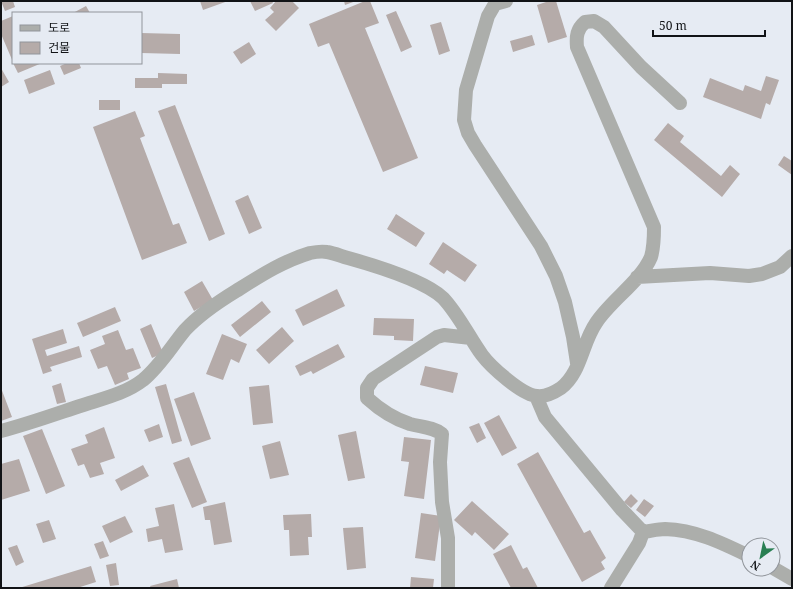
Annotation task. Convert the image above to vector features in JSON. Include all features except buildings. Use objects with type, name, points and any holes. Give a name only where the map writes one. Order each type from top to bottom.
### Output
[{"type":"street","points":[[506,1],[495,4],[488,16],[466,90],[464,120],[468,133],[475,146],[541,246],[556,276],[565,302],[573,337],[577,365]]},
{"type":"street","points":[[1,432],[36,422],[116,395],[141,381],[156,368],[185,330],[202,314],[256,278],[276,267],[312,252],[328,252],[365,262],[406,277],[430,289],[442,298],[463,325],[483,357],[493,367],[525,392],[536,396],[547,395],[559,389],[567,382],[574,372],[586,340],[595,324],[645,267],[651,256],[654,240],[654,227],[577,48],[576,37],[579,27],[586,22],[594,22],[604,27],[641,67],[680,103]]},
{"type":"street","points":[[637,277],[710,273],[749,276],[762,274],[780,267],[792,256]]},
{"type":"street","points":[[448,588],[448,538],[442,502],[440,462],[442,434],[436,430],[401,421],[375,405],[367,398],[368,388],[373,378],[437,337],[444,335],[472,338]]},
{"type":"street","points":[[536,396],[545,417],[622,510],[643,532]]},
{"type":"street","points":[[643,532],[664,529],[680,530],[716,539],[741,552]]},
{"type":"street","points":[[611,588],[639,543],[643,532]]},
{"type":"street","points":[[781,572],[792,578]]}]
